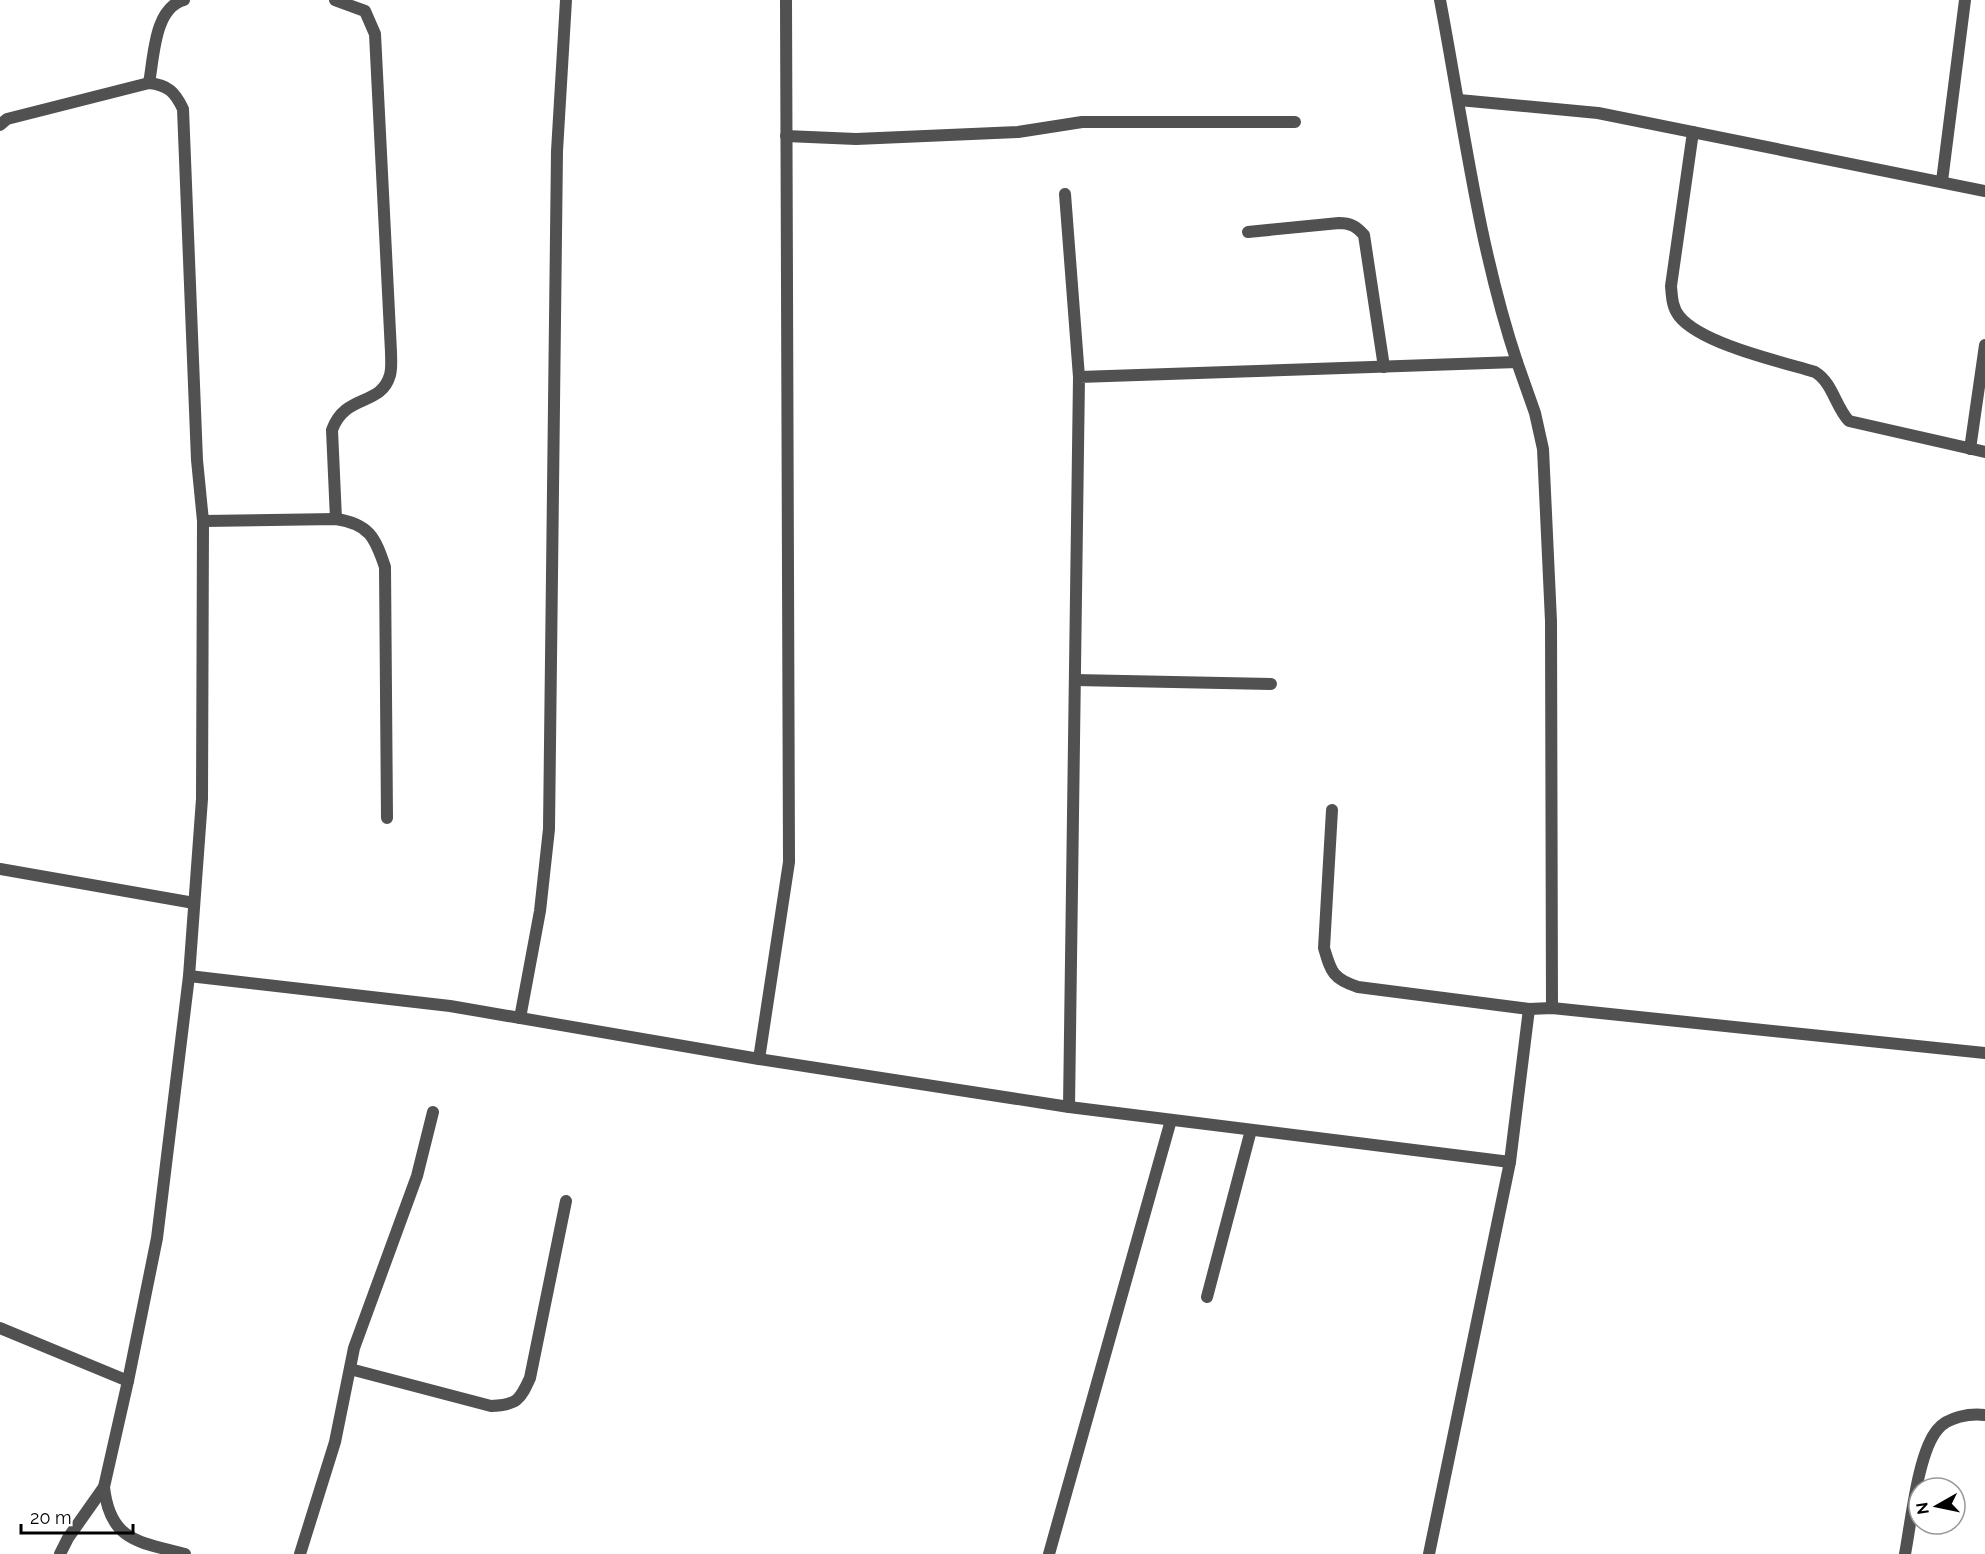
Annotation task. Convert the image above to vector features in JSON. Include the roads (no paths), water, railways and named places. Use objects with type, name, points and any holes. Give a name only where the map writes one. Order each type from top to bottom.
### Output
[{"type":"street","points":[[149,82],[158,32],[166,11],[184,0]]},
{"type":"street","points":[[335,0],[365,11],[375,34],[391,352],[390,375],[383,390],[346,407],[336,417],[332,430],[336,519]]},
{"type":"street","points":[[520,1018],[540,911],[549,829],[557,151],[566,0]]},
{"type":"street","points":[[759,1059],[789,862],[786,0]]},
{"type":"street","points":[[1440,0],[1497,303],[1536,412],[1543,449],[1551,621],[1552,1008]]},
{"type":"street","points":[[1942,181],[1965,0]]},
{"type":"street","points":[[0,125],[7,119],[149,82],[163,84],[175,93],[183,109],[197,460],[203,520],[202,799],[189,976],[157,1238],[129,1381],[104,1487],[105,1503],[116,1527],[136,1541],[185,1554]]},
{"type":"street","points":[[1459,100],[1598,113],[1985,191]]},
{"type":"street","points":[[786,136],[856,139],[1018,132],[1082,122],[1295,122]]},
{"type":"street","points":[[1693,132],[1671,286],[1673,305],[1680,318],[1734,348],[1815,372],[1824,377],[1840,411],[1849,421],[1985,452]]},
{"type":"street","points":[[1065,194],[1078,377],[1070,1107]]},
{"type":"street","points":[[1248,232],[1339,223],[1350,223],[1358,228],[1364,235],[1384,367]]},
{"type":"street","points":[[1970,449],[1985,345]]},
{"type":"street","points":[[1078,377],[1517,362]]},
{"type":"street","points":[[203,520],[336,519],[352,521],[367,530],[377,543],[385,567],[387,818]]},
{"type":"street","points":[[1075,680],[1271,684]]},
{"type":"street","points":[[1332,810],[1324,948],[1330,968],[1340,981],[1358,987],[1529,1010],[1552,1008],[1985,1053]]},
{"type":"street","points":[[0,869],[194,903]]},
{"type":"street","points":[[189,976],[450,1006],[759,1059],[1070,1107],[1510,1162]]},
{"type":"street","points":[[1429,1554],[1510,1162],[1529,1010]]},
{"type":"street","points":[[300,1554],[335,1442],[354,1348],[376,1282],[417,1176],[433,1112]]},
{"type":"street","points":[[1049,1554],[1171,1120]]},
{"type":"street","points":[[1207,1297],[1251,1130]]},
{"type":"street","points":[[350,1369],[491,1406],[509,1405],[521,1397],[530,1378],[566,1202]]},
{"type":"street","points":[[0,1328],[129,1381]]},
{"type":"street","points":[[1905,1554],[1926,1449],[1937,1430],[1947,1421],[1977,1414],[1985,1415]]},
{"type":"street","points":[[60,1554],[68,1538],[104,1487]]}]
